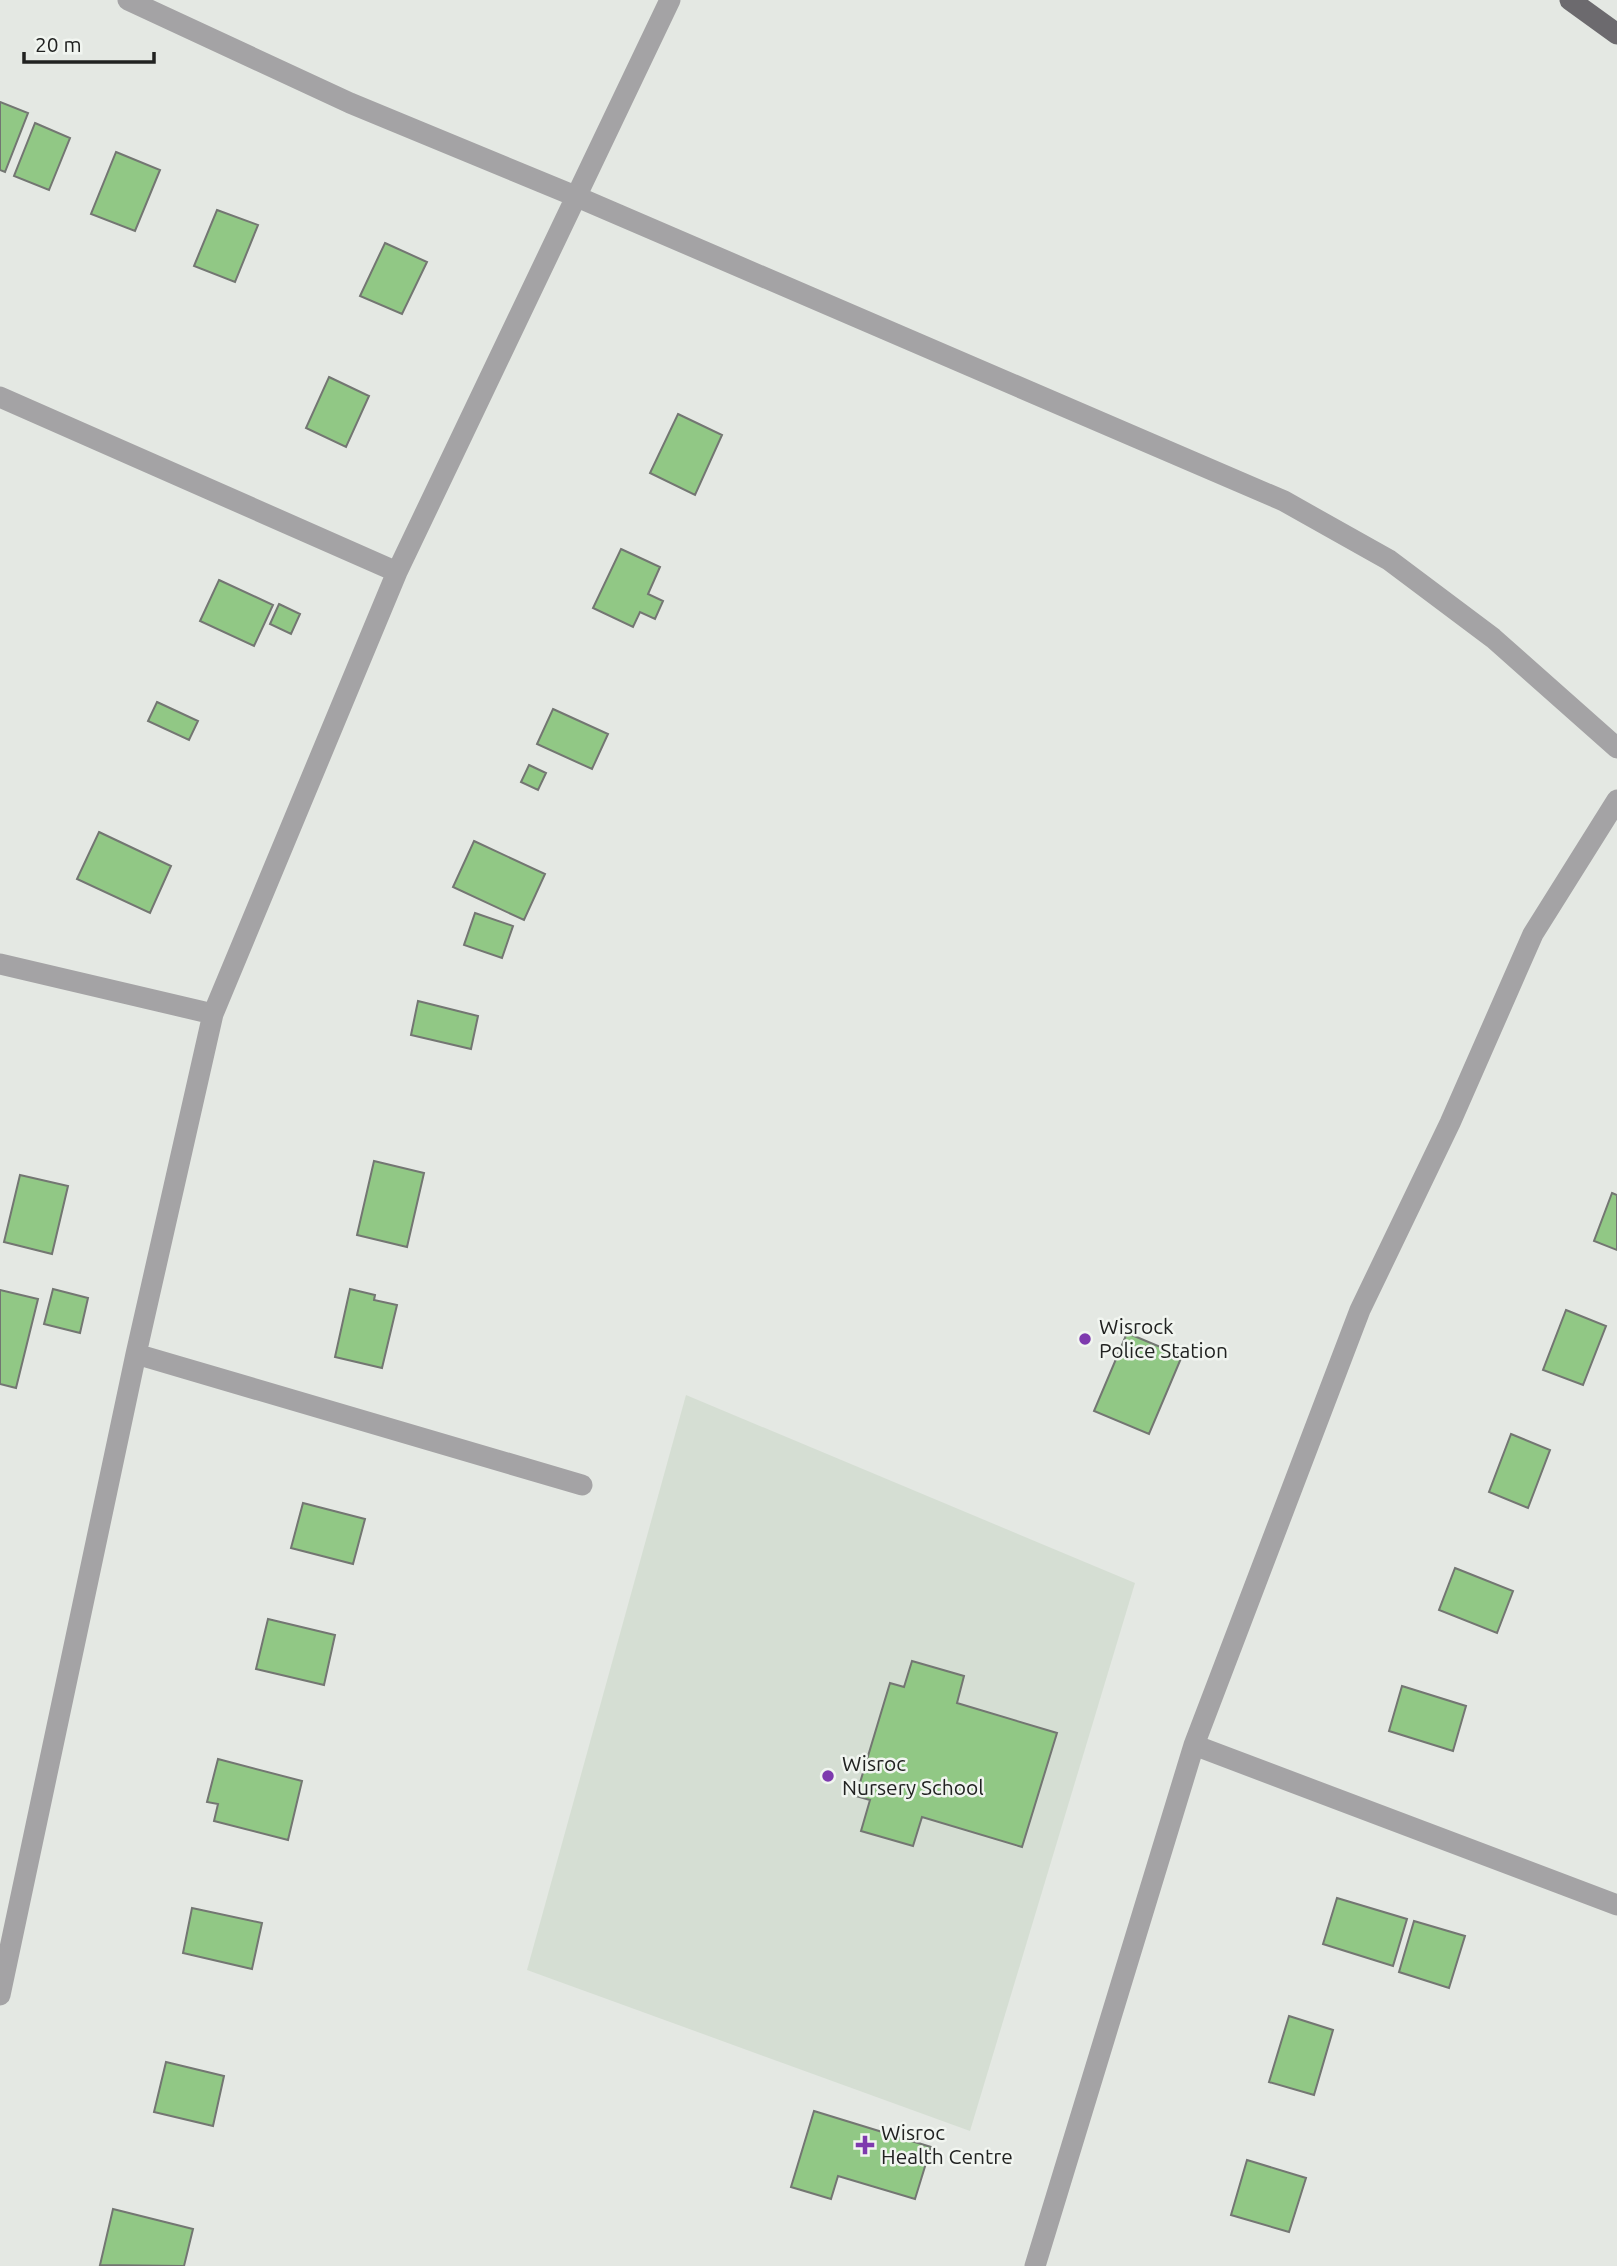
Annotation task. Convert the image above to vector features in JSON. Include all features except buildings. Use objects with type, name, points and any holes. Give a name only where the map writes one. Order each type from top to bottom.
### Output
[{"type":"main road","points":[[1570,0],[1617,34]]},
{"type":"street","points":[[128,0],[350,103],[575,196],[1284,501],[1389,560],[1493,638],[1617,748]]},
{"type":"street","points":[[0,1995],[136,1354],[213,1014],[397,572],[670,0]]},
{"type":"street","points":[[0,397],[397,572]]},
{"type":"street","points":[[1035,2266],[1194,1745],[1360,1310],[1450,1123],[1533,934],[1617,800]]},
{"type":"street","points":[[0,964],[213,1014]]},
{"type":"street","points":[[136,1354],[582,1485]]},
{"type":"street","points":[[1194,1745],[1617,1905]]},
{"type":"shaded area","name":"Wisroc Nursery School","points":[[686,1395],[1135,1583],[970,2131],[527,1970]]},
{"type":"place","name":"Wisrock Police Station","points":[[1085,1339]]},
{"type":"place","name":"Wisroc Nursery School","points":[[828,1776]]},
{"type":"place","name":"Wisroc Health Centre","points":[[865,2145]]}]
